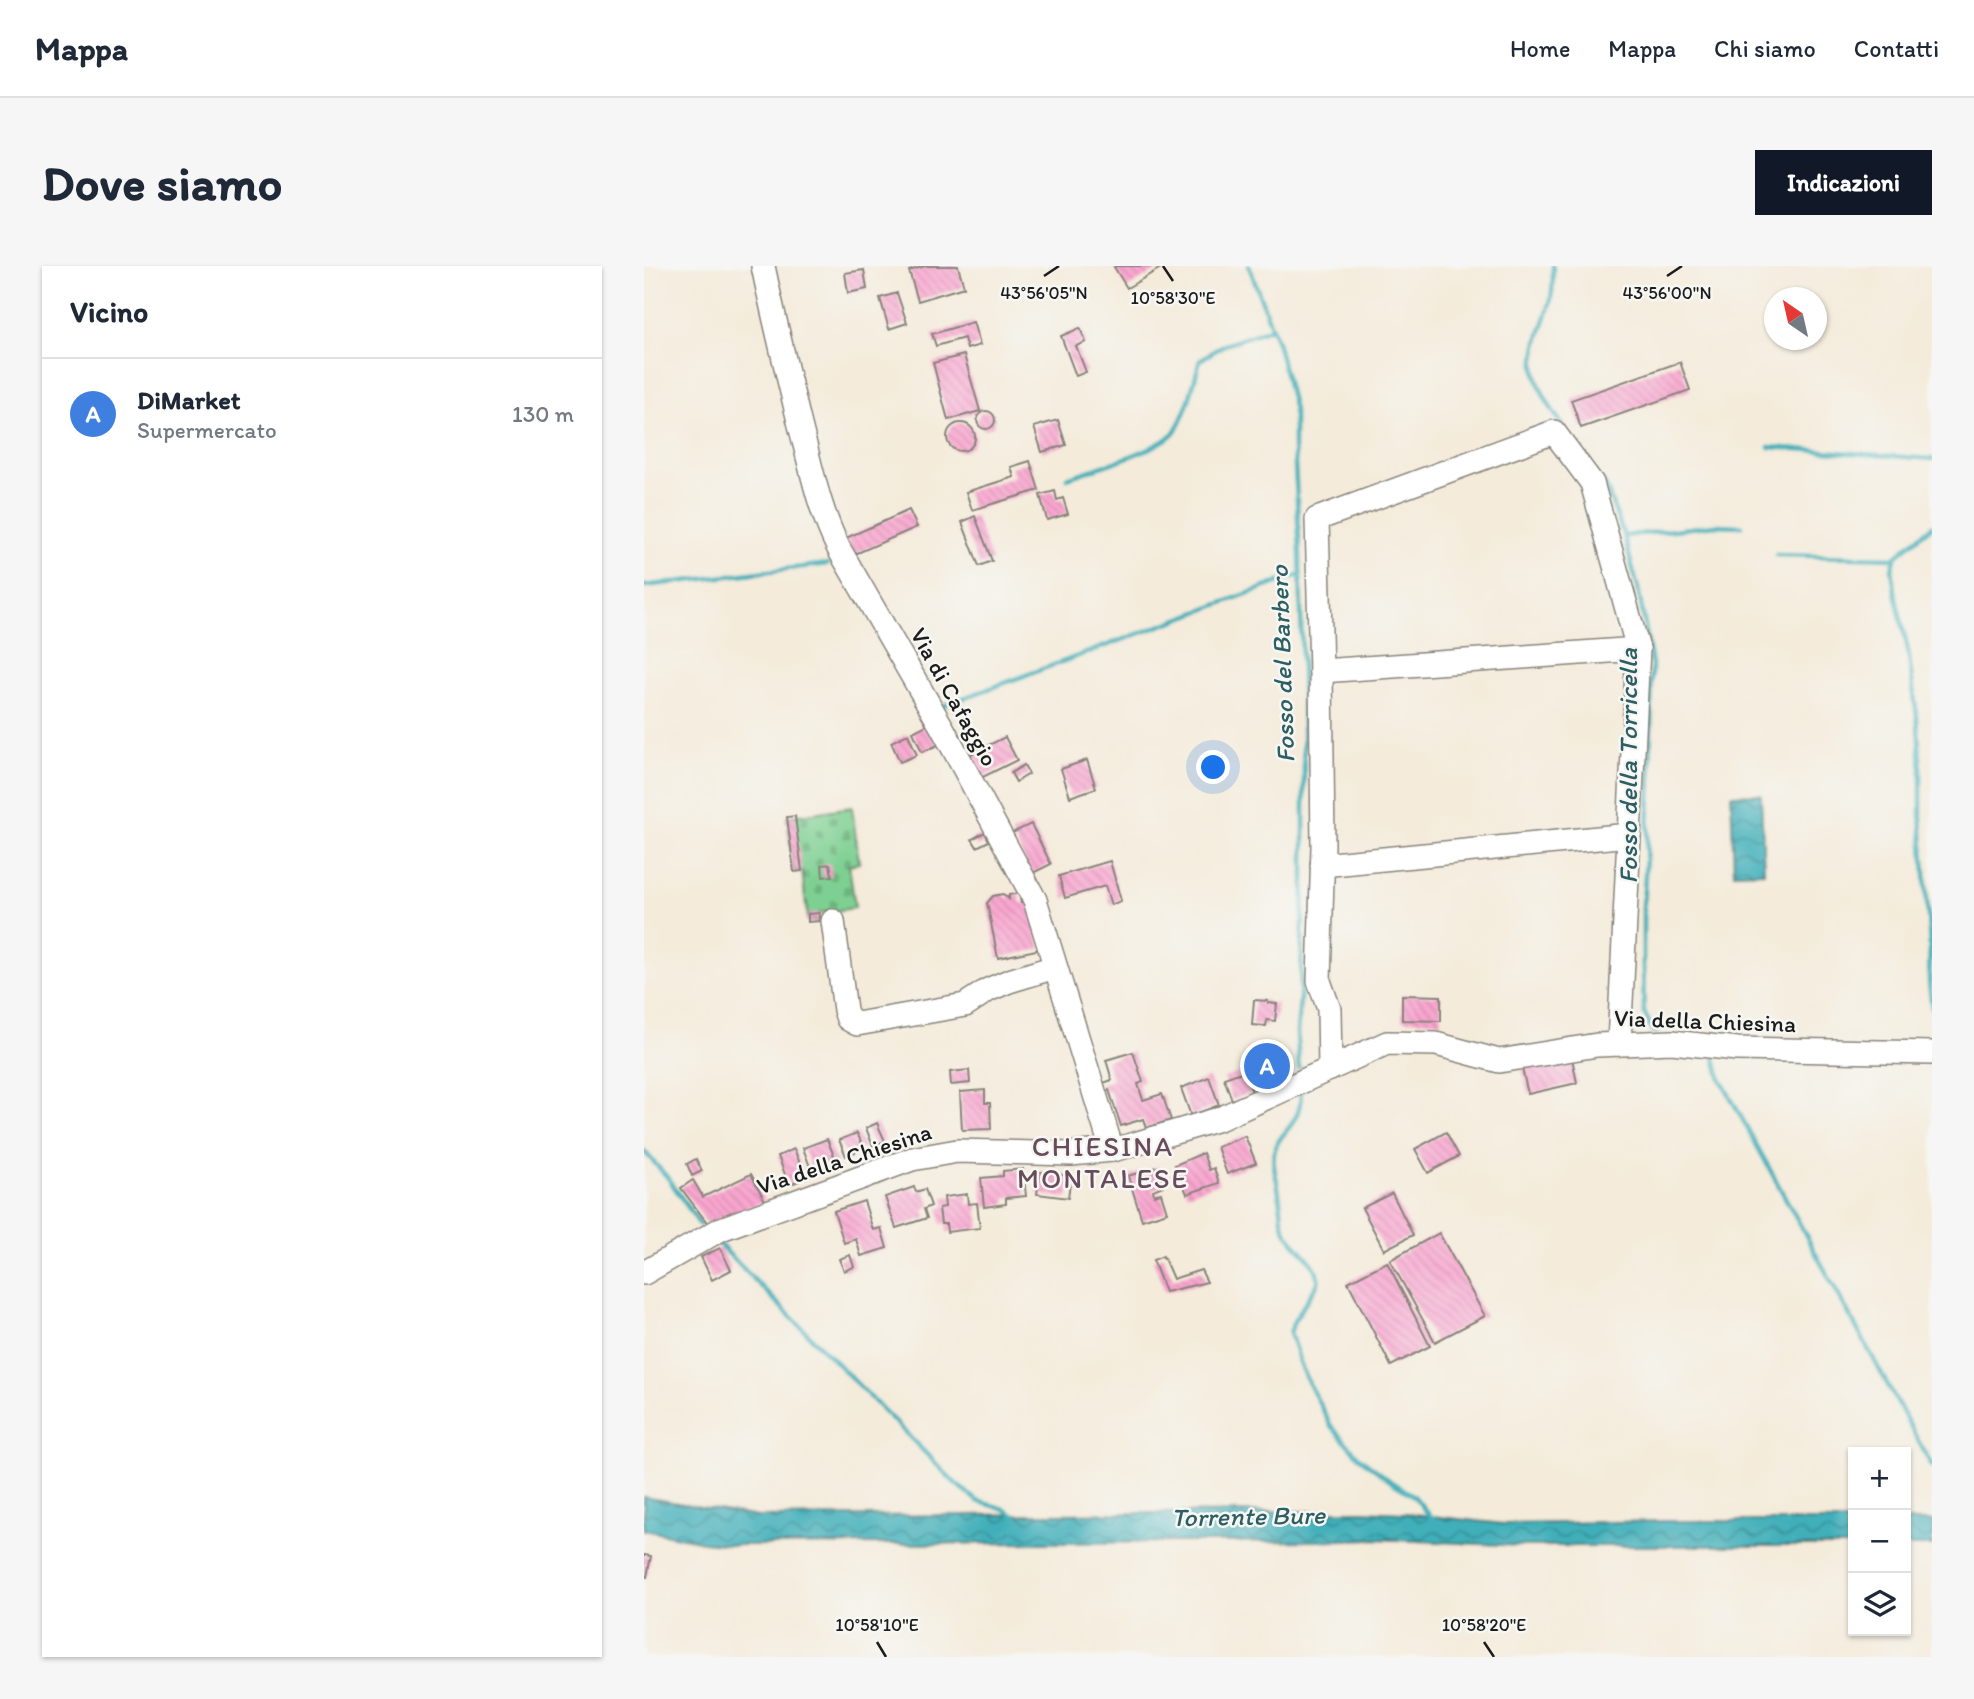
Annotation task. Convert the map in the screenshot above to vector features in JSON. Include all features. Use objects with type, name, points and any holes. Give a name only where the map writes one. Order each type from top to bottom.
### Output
[{"type":"street","name":"Via di Cafaggio","points":[[762,266],[815,483],[831,531],[943,729],[1038,907],[1112,1150]]},
{"type":"street","points":[[1330,1069],[1329,1009],[1319,981],[1322,865],[1317,519],[1554,432],[1592,483],[1639,649],[1619,1044]]},
{"type":"street","points":[[1321,671],[1639,649]]},
{"type":"street","points":[[1322,865],[1629,835]]},
{"type":"street","points":[[833,921],[845,1010],[848,1018],[857,1024],[965,1005],[988,990],[1009,981],[1055,967]]},
{"type":"street","name":"Via della Chiesina","points":[[644,1273],[721,1229],[925,1155],[957,1151],[1071,1154],[1112,1150],[1142,1143],[1219,1119],[1387,1043],[1436,1045],[1499,1061],[1597,1045],[1672,1042],[1737,1049],[1932,1052]]},
{"type":"green space","points":[[852,807],[859,863],[849,865],[855,908],[819,913],[819,921],[808,922],[802,871],[794,872],[787,817]]},
{"type":"water","points":[[1761,794],[1764,872],[1734,873],[1731,795]]},
{"type":"water","name":"Torrente Bure","points":[[644,1497],[758,1517],[1361,1511],[1504,1524],[1848,1521],[1848,1546],[1523,1546],[1374,1539],[731,1545],[644,1530]]},
{"type":"water","points":[[1911,1521],[1932,1521],[1932,1546],[1911,1546]]},
{"type":"building","points":[[925,266],[958,266],[964,287],[918,301],[909,271]]},
{"type":"building","points":[[1164,266],[1127,288],[1114,267]]},
{"type":"building","points":[[864,270],[867,289],[848,293],[845,273]]},
{"type":"building","points":[[897,293],[907,323],[889,329],[880,298]]},
{"type":"building","points":[[973,322],[980,345],[967,349],[964,338],[936,346],[932,334]]},
{"type":"building","points":[[1080,328],[1086,342],[1076,346],[1086,372],[1076,376],[1061,336]]},
{"type":"building","points":[[964,355],[980,411],[948,420],[933,363]]},
{"type":"building","points":[[1680,362],[1690,390],[1581,428],[1571,400]]},
{"type":"building","points":[[982,411],[990,411],[995,420],[993,427],[982,429],[977,424],[977,416]]},
{"type":"building","points":[[1058,420],[1066,445],[1042,452],[1034,427]]},
{"type":"building","points":[[961,423],[971,427],[975,437],[971,447],[961,451],[951,447],[947,437],[951,427]]},
{"type":"building","points":[[1030,461],[1039,490],[972,510],[966,492],[1014,477],[1011,467]]},
{"type":"building","points":[[1055,491],[1057,500],[1063,498],[1068,514],[1047,520],[1040,495]]},
{"type":"building","points":[[909,510],[917,527],[853,555],[846,538]]},
{"type":"building","points":[[975,516],[992,561],[979,566],[962,522]]},
{"type":"building","points":[[934,721],[945,742],[922,752],[913,732]]},
{"type":"building","points":[[908,734],[917,755],[900,762],[891,742]]},
{"type":"building","points":[[1005,737],[1017,760],[979,779],[967,756]]},
{"type":"building","points":[[1087,760],[1096,788],[1070,797],[1061,769]]},
{"type":"building","points":[[1024,765],[1029,774],[1016,782],[1011,773]]},
{"type":"building","points":[[795,816],[802,871],[794,872],[787,817]]},
{"type":"building","points":[[1031,824],[1051,864],[1031,874],[1012,833]]},
{"type":"building","points":[[985,832],[989,841],[977,847],[972,839]]},
{"type":"building","points":[[1110,861],[1121,901],[1111,905],[1105,886],[1065,898],[1059,876]]},
{"type":"building","points":[[830,864],[832,876],[823,877],[822,865]]},
{"type":"building","points":[[1019,893],[1021,903],[1032,901],[1041,949],[998,958],[987,903],[993,896],[1003,894],[1009,899],[1009,895]]},
{"type":"building","points":[[819,913],[819,921],[808,922],[808,914]]},
{"type":"building","points":[[1402,995],[1441,996],[1441,1021],[1402,1020]]},
{"type":"building","points":[[1254,1000],[1277,1004],[1275,1021],[1267,1020],[1266,1026],[1252,1025]]},
{"type":"building","points":[[1133,1052],[1143,1082],[1138,1084],[1143,1100],[1162,1094],[1171,1120],[1146,1128],[1143,1119],[1121,1126],[1109,1090],[1103,1092],[1100,1084],[1112,1080],[1106,1060]]},
{"type":"building","points":[[1571,1053],[1577,1083],[1528,1094],[1521,1064]]},
{"type":"building","points":[[1279,1056],[1286,1077],[1263,1085],[1256,1064]]},
{"type":"building","points":[[969,1070],[970,1083],[951,1085],[950,1072]]},
{"type":"building","points":[[1244,1071],[1252,1092],[1232,1100],[1224,1078]]},
{"type":"building","points":[[1209,1077],[1219,1105],[1191,1116],[1181,1088]]},
{"type":"building","points":[[985,1090],[985,1103],[990,1103],[991,1129],[962,1130],[960,1092]]},
{"type":"building","points":[[877,1123],[885,1141],[873,1146],[866,1128]]},
{"type":"building","points":[[1446,1132],[1459,1156],[1428,1173],[1415,1149]]},
{"type":"building","points":[[857,1133],[864,1148],[846,1156],[839,1140]]},
{"type":"building","points":[[1245,1136],[1256,1163],[1227,1174],[1217,1147]]},
{"type":"building","points":[[827,1139],[837,1163],[812,1172],[803,1148]]},
{"type":"building","points":[[794,1149],[806,1178],[789,1185],[778,1156]]},
{"type":"building","points":[[1203,1153],[1209,1170],[1214,1168],[1219,1183],[1187,1194],[1175,1165]]},
{"type":"building","points":[[696,1159],[702,1171],[692,1176],[687,1164]]},
{"type":"building","points":[[1157,1167],[1163,1186],[1153,1190],[1154,1195],[1161,1193],[1167,1212],[1142,1220],[1128,1176]]},
{"type":"building","points":[[1023,1169],[1026,1196],[1006,1198],[1006,1204],[984,1207],[981,1178],[1003,1176],[1003,1171]]},
{"type":"building","points":[[1040,1172],[1071,1176],[1068,1198],[1037,1194]]},
{"type":"building","points":[[751,1174],[765,1201],[708,1224],[681,1188],[693,1180],[703,1197]]},
{"type":"building","points":[[914,1187],[916,1192],[925,1189],[931,1206],[924,1209],[927,1218],[896,1228],[885,1197]]},
{"type":"building","points":[[1392,1193],[1413,1235],[1384,1250],[1362,1208]]},
{"type":"building","points":[[967,1194],[968,1204],[977,1203],[980,1228],[947,1232],[946,1224],[941,1224],[939,1208],[945,1207],[944,1197]]},
{"type":"building","points":[[864,1201],[873,1230],[881,1228],[887,1248],[861,1256],[856,1239],[844,1243],[834,1211]]},
{"type":"building","points":[[1439,1233],[1485,1316],[1435,1342],[1390,1260]]},
{"type":"building","points":[[720,1248],[731,1270],[712,1280],[701,1257]]},
{"type":"building","points":[[850,1255],[854,1267],[844,1271],[839,1259]]},
{"type":"building","points":[[1163,1256],[1173,1279],[1201,1270],[1207,1282],[1165,1292],[1153,1260]]},
{"type":"building","points":[[1387,1262],[1430,1346],[1391,1366],[1348,1282]]},
{"type":"building","points":[[644,1555],[651,1556],[647,1577],[644,1576]]},
{"type":"waterway","name":"Fosso del Barbero","points":[[1249,266],[1278,345],[1294,410],[1304,775],[1304,881],[1297,1032],[1299,1068]]},
{"type":"waterway","name":"Fosso della Torricella","points":[[1553,266],[1551,299],[1538,342],[1535,368],[1542,391],[1564,427]]},
{"type":"waterway","points":[[1067,478],[1125,458],[1168,438],[1184,414],[1200,360],[1222,346],[1272,328]]},
{"type":"waterway","points":[[1769,447],[1932,459]]},
{"type":"waterway","name":"Fosso della Torricella","points":[[1601,480],[1606,486],[1624,536],[1638,588],[1652,664],[1643,965],[1644,1012],[1653,1032],[1656,1032]]},
{"type":"waterway","points":[[1624,536],[1715,525],[1742,526]]},
{"type":"waterway","points":[[1932,526],[1896,556],[1892,569],[1908,650],[1917,717],[1932,1008]]},
{"type":"waterway","points":[[1776,555],[1894,558]]},
{"type":"waterway","points":[[644,586],[828,564]]},
{"type":"waterway","points":[[942,706],[1301,574]]},
{"type":"waterway","name":"Fosso della Torricella","points":[[1715,1058],[1721,1080],[1932,1466]]},
{"type":"waterway","name":"Fosso del Barbero","points":[[1301,1091],[1297,1115],[1276,1145],[1274,1163],[1285,1229],[1314,1267],[1318,1283],[1294,1321],[1290,1333],[1304,1374],[1331,1426],[1359,1457],[1413,1495],[1434,1518]]},
{"type":"waterway","points":[[644,1151],[668,1178],[700,1225]]},
{"type":"waterway","points":[[720,1245],[955,1483],[977,1501],[1005,1509],[1018,1518]]},
{"type":"place","name":"DiMarket","points":[[1267,1066]]},
{"type":"district","name":"CHIESINA MONTALESE","points":[[1103,1162]]}]
